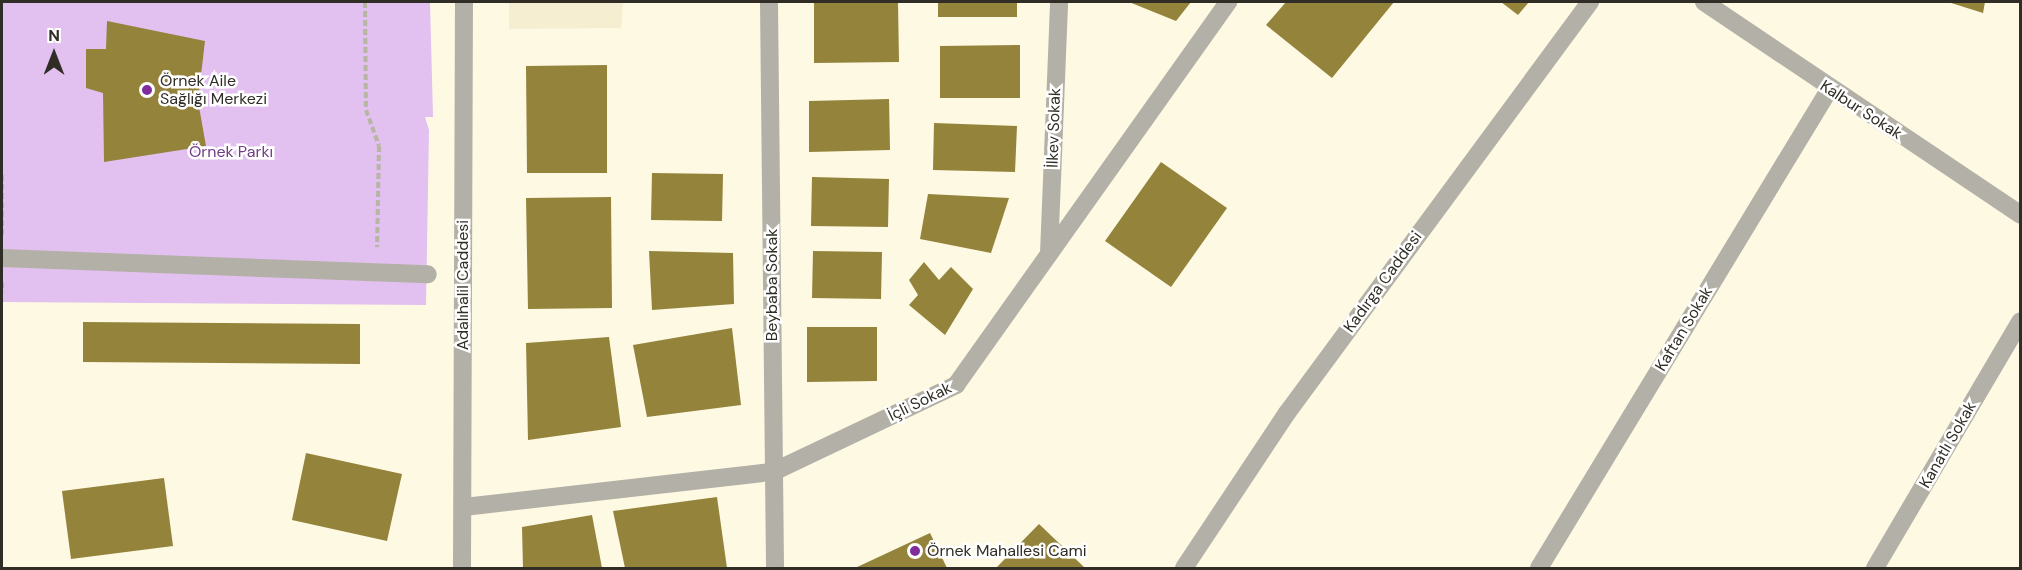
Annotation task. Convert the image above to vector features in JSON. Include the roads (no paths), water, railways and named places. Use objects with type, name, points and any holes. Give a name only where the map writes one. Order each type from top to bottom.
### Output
[{"type":"street","name":"Adalıhalil Caddesi","points":[[462,568],[464,2]]},
{"type":"street","name":"Beybaba Sokak","points":[[769,2],[775,568]]},
{"type":"street","name":"İlkev Sokak","points":[[1049,254],[1059,2]]},
{"type":"street","name":"İçli Sokak","points":[[464,507],[773,472],[956,386],[1228,2]]},
{"type":"street","name":"Kadırga Caddesi","points":[[1184,568],[1287,413],[1590,2]]},
{"type":"street","name":"Kalbur Sokak","points":[[1704,2],[1829,90],[2020,214]]},
{"type":"street","name":"Kaftan Sokak","points":[[1539,568],[1829,90]]},
{"type":"street","points":[[2,258],[428,274]]},
{"type":"street","name":"Kanatlı Sokak","points":[[1875,568],[2020,322]]},
{"type":"place","name":"Örnek Aile Sağlığı Merkezi","points":[[147,90]]},
{"type":"place","name":"Örnek Mahallesi Cami","points":[[915,551]]},
{"type":"park label","name":"Örnek Parkı","points":[[231,152]]}]
